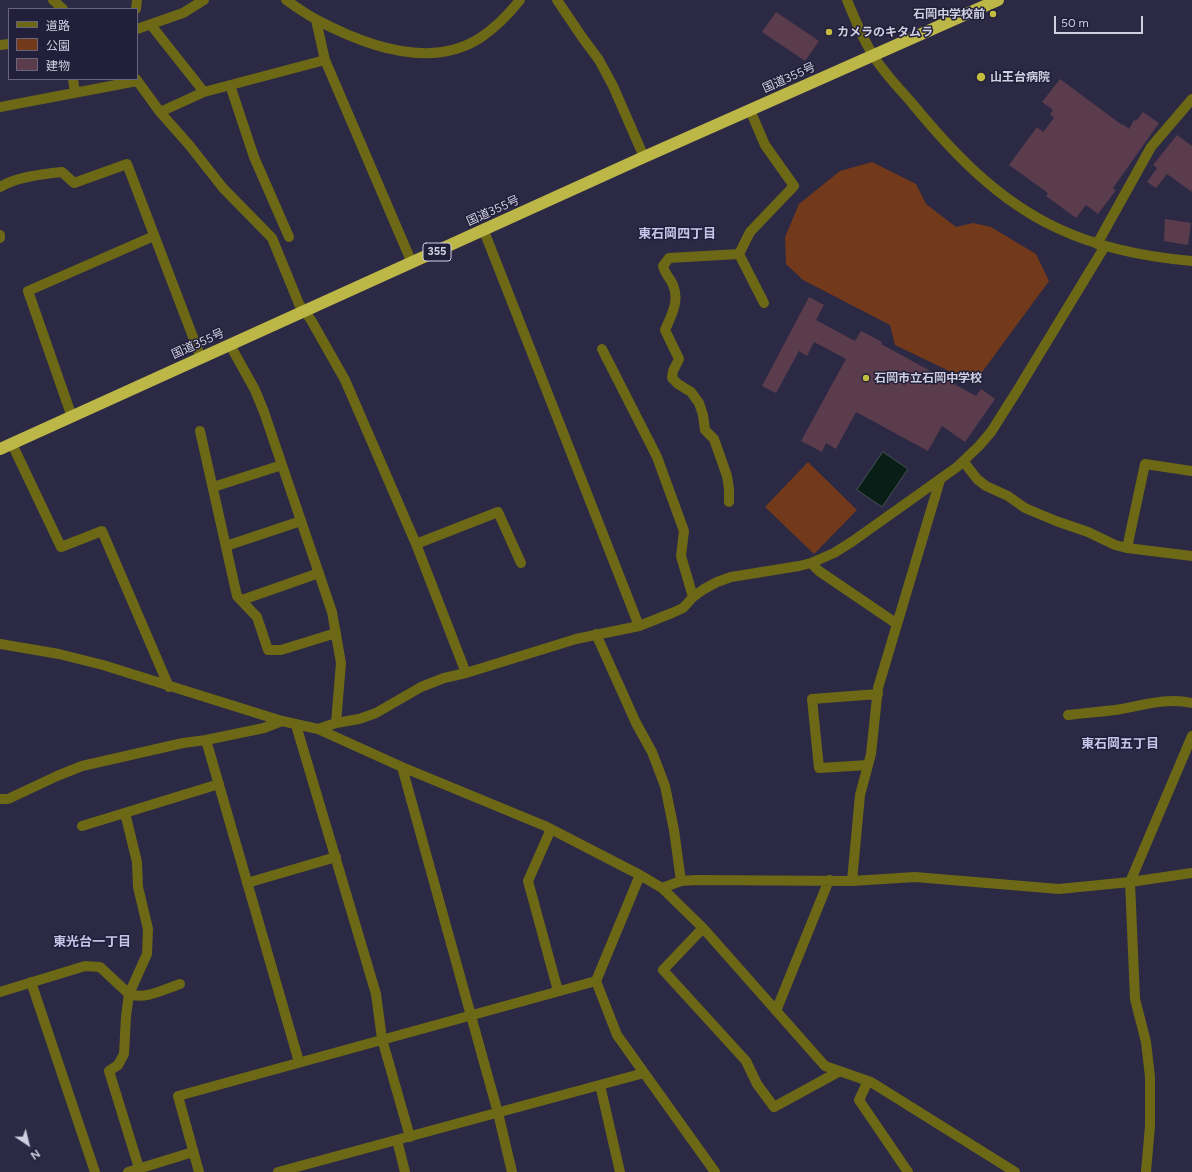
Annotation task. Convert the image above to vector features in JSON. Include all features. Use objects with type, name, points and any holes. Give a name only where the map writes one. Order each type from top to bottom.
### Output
[{"type":"highway","name":"国道355号","points":[[0,449],[484,231],[644,157],[998,0]]},
{"type":"street","points":[[53,0],[62,8]]},
{"type":"street","points":[[138,29],[183,13],[204,0]]},
{"type":"street","points":[[286,0],[316,20],[352,36],[374,44],[418,53],[441,52],[464,46],[492,29],[518,3]]},
{"type":"street","points":[[506,0],[518,3]]},
{"type":"street","points":[[557,0],[599,60],[613,86],[644,157]]},
{"type":"street","points":[[847,0],[863,37],[874,56],[936,132],[966,164],[1012,202],[1057,228],[1101,245],[1160,258],[1192,261]]},
{"type":"street","points":[[316,20],[325,60],[412,263]]},
{"type":"street","points":[[151,25],[204,92]]},
{"type":"street","points":[[160,112],[204,92],[325,60]]},
{"type":"street","points":[[73,80],[75,93]]},
{"type":"street","points":[[0,107],[137,80],[160,112],[190,146],[223,188],[272,238],[299,304],[305,311],[344,380],[416,544],[466,673]]},
{"type":"street","points":[[230,85],[254,157],[289,237]]},
{"type":"street","points":[[318,729],[336,723],[359,719],[376,713],[421,687],[444,678],[466,673],[576,638],[639,626],[683,608],[694,597],[717,582],[731,577],[811,563],[834,553],[853,541],[940,480],[964,462],[991,432],[1017,392],[1101,245],[1151,147],[1192,99]]},
{"type":"street","points":[[739,254],[750,232],[794,186],[765,145],[750,110]]},
{"type":"street","points":[[0,187],[6,183],[45,173],[62,172],[74,184],[127,164],[202,358]]},
{"type":"street","points":[[484,231],[639,626]]},
{"type":"street","points":[[72,417],[28,291],[154,236]]},
{"type":"street","points":[[739,254],[764,304]]},
{"type":"street","points":[[729,502],[727,476],[714,439],[705,430],[703,415],[699,403],[691,392],[678,384],[672,378],[673,371],[679,358],[665,330],[676,300],[673,285],[664,272],[663,266],[669,258],[739,254]]},
{"type":"street","points":[[230,345],[255,390],[264,412],[332,612],[341,663],[336,723]]},
{"type":"street","points":[[602,350],[657,457],[684,531],[681,556],[694,597]]},
{"type":"street","points":[[200,431],[237,596],[257,617],[268,650],[281,650],[336,633]]},
{"type":"street","points":[[12,444],[61,547],[102,531],[170,687]]},
{"type":"street","points":[[964,462],[977,479],[986,486],[1008,496],[1025,508],[1056,521],[1088,532],[1115,545],[1127,548],[1192,556]]},
{"type":"street","points":[[1127,548],[1145,464],[1192,471]]},
{"type":"street","points":[[212,487],[282,465]]},
{"type":"street","points":[[852,881],[860,795],[871,754],[878,694],[897,624],[940,480]]},
{"type":"street","points":[[416,544],[498,512],[521,563]]},
{"type":"street","points":[[226,546],[301,521]]},
{"type":"street","points":[[811,563],[819,571],[897,624]]},
{"type":"street","points":[[242,600],[319,573]]},
{"type":"street","points":[[596,634],[636,723],[652,752],[665,786],[674,830],[681,881]]},
{"type":"street","points":[[0,644],[59,654],[103,665],[282,722],[318,729],[402,767],[551,829],[640,875],[662,888],[703,928],[824,1066],[868,1081],[1015,1172]]},
{"type":"street","points":[[868,765],[819,768],[812,699],[878,694]]},
{"type":"street","points":[[1068,715],[1115,710],[1160,702],[1181,700],[1192,703]]},
{"type":"street","points":[[0,799],[8,799],[82,766],[183,743],[206,740],[264,728],[282,722]]},
{"type":"street","points":[[296,724],[376,994],[382,1039],[410,1137]]},
{"type":"street","points":[[1146,1172],[1150,1126],[1150,1077],[1146,1042],[1135,999],[1130,882],[1192,736]]},
{"type":"street","points":[[206,740],[299,1062]]},
{"type":"street","points":[[402,767],[498,1114],[512,1172]]},
{"type":"street","points":[[82,826],[219,784]]},
{"type":"street","points":[[125,813],[137,862],[138,887],[148,929],[147,954],[129,994],[124,1054],[118,1065],[109,1071],[139,1168]]},
{"type":"street","points":[[551,829],[528,881],[558,991]]},
{"type":"street","points":[[247,882],[336,856]]},
{"type":"street","points":[[662,888],[681,881],[696,880],[852,881],[915,877],[1059,889],[1130,882],[1192,873]]},
{"type":"street","points":[[640,875],[596,981],[617,1035],[715,1172]]},
{"type":"street","points":[[776,1011],[829,880]]},
{"type":"street","points":[[703,928],[663,970],[746,1061],[757,1084],[774,1107],[840,1071]]},
{"type":"street","points":[[0,992],[85,966],[100,967],[129,994],[135,996],[145,995],[180,984]]},
{"type":"street","points":[[198,1172],[178,1096],[382,1039],[471,1017],[596,981]]},
{"type":"street","points":[[31,982],[95,1172]]},
{"type":"street","points":[[278,1172],[302,1169],[397,1140],[498,1114],[644,1073]]},
{"type":"street","points":[[868,1081],[859,1100],[908,1172]]},
{"type":"street","points":[[600,1085],[620,1172]]},
{"type":"street","points":[[397,1140],[405,1172]]},
{"type":"street","points":[[128,1172],[193,1152]]},
{"type":"green space","points":[[872,162],[916,184],[926,204],[956,227],[973,223],[991,227],[1036,254],[1049,281],[974,383],[895,345],[890,325],[803,280],[786,264],[785,237],[799,204],[840,171]]},
{"type":"green space","points":[[808,462],[857,510],[814,554],[765,507]]},
{"type":"shaded area","points":[[883,452],[908,469],[882,507],[857,490]]},
{"type":"building","points":[[776,12],[819,41],[805,61],[762,32]]},
{"type":"building","points":[[1060,79],[1129,129],[1134,120],[1136,121],[1143,112],[1159,123],[1113,188],[1116,190],[1098,214],[1086,205],[1076,218],[1046,196],[1048,193],[1009,165],[1037,127],[1043,132],[1054,118],[1050,114],[1053,110],[1042,102]]},
{"type":"building","points":[[1177,135],[1192,146],[1192,192],[1167,174],[1156,188],[1147,182],[1157,168],[1153,165]]},
{"type":"building","points":[[1165,219],[1191,223],[1188,245],[1164,241]]},
{"type":"building","points":[[809,297],[824,305],[816,320],[855,341],[861,331],[882,342],[881,344],[976,396],[981,389],[995,399],[965,442],[942,426],[928,451],[856,412],[836,449],[826,443],[822,452],[801,441],[846,359],[814,342],[807,356],[799,351],[776,393],[762,386]]},
{"type":"place","name":"石岡中学校前","points":[[993,14]]},
{"type":"place","name":"カメラのキタムラ","points":[[829,32]]},
{"type":"place","name":"山王台病院","points":[[981,77]]},
{"type":"place","name":"石岡市立石岡中学校","points":[[866,378]]},
{"type":"district","name":"東石岡四丁目","points":[[677,234]]},
{"type":"district","name":"東石岡五丁目","points":[[1120,744]]},
{"type":"district","name":"東光台一丁目","points":[[92,942]]}]
